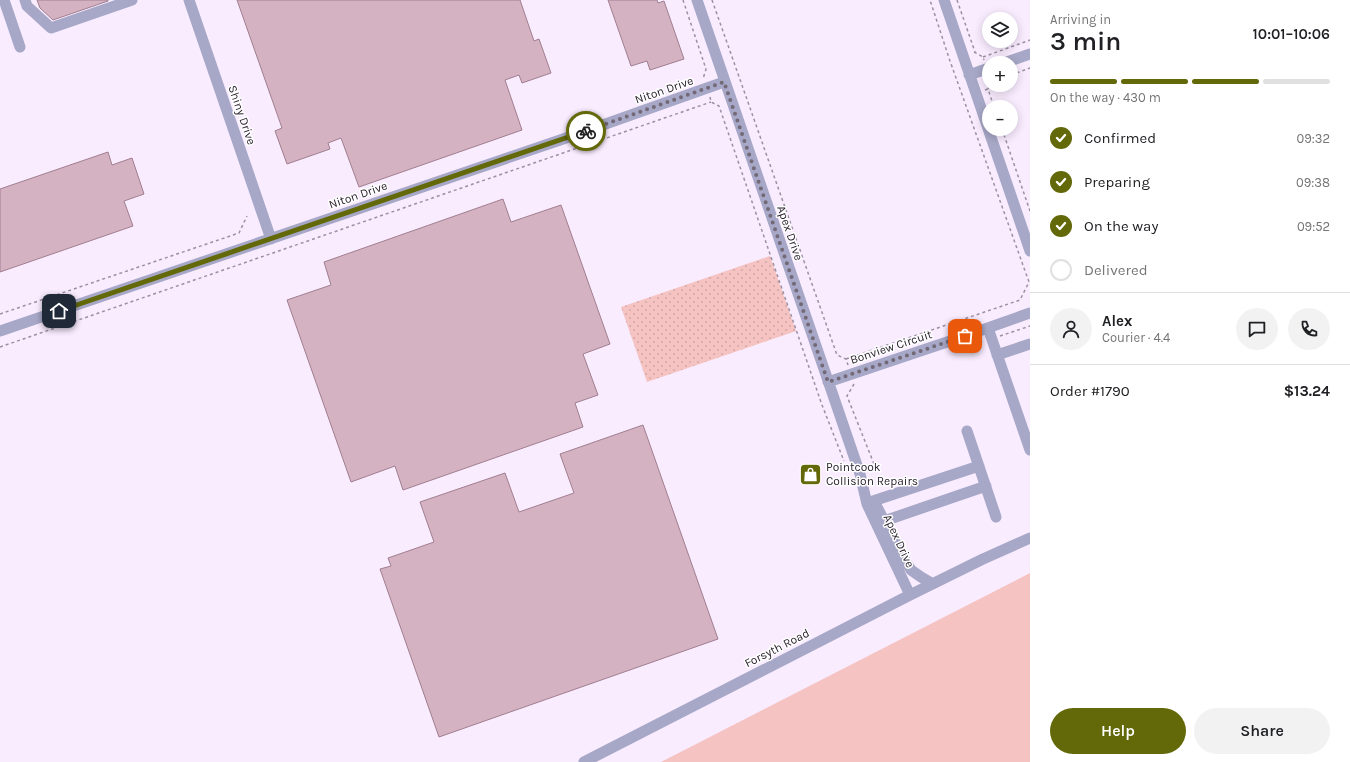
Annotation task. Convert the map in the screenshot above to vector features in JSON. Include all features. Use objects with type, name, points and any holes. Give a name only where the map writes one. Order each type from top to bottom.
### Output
[{"type":"street","points":[[4,0],[20,47]]},
{"type":"street","points":[[25,0],[27,6],[51,28],[132,0]]},
{"type":"street","name":"Shiny Drive","points":[[189,0],[271,239]]},
{"type":"street","name":"Apex Drive","points":[[697,0],[860,474],[867,504],[910,595]]},
{"type":"street","points":[[944,0],[1030,251]]},
{"type":"street","points":[[1018,58],[1030,54]]},
{"type":"street","points":[[969,75],[982,70]]},
{"type":"street","name":"Niton Drive","points":[[0,331],[566,138],[724,82]]},
{"type":"street","name":"Bonview Circuit","points":[[828,382],[1030,313]]},
{"type":"street","points":[[988,328],[997,355],[1026,426],[1030,450]]},
{"type":"street","points":[[997,355],[1030,344]]},
{"type":"street","points":[[967,431],[996,517]]},
{"type":"street","points":[[874,501],[979,466]]},
{"type":"street","name":"Apex Drive","points":[[860,474],[911,570],[933,584]]},
{"type":"street","points":[[884,521],[986,486]]},
{"type":"street","name":"Forsyth Road","points":[[983,559],[1030,531]]},
{"type":"street","name":"Forsyth Road","points":[[584,762],[910,595],[1030,538]]},
{"type":"path","points":[[683,0],[706,69],[702,78],[711,102],[719,106],[820,398],[844,462]]},
{"type":"path","points":[[712,0],[837,355],[846,359],[1020,300],[1029,282],[950,61],[930,0]]},
{"type":"path","points":[[957,0],[975,52]]},
{"type":"path","points":[[986,56],[1030,40]]},
{"type":"path","points":[[1018,72],[1030,68]]},
{"type":"path","points":[[0,347],[711,102]]},
{"type":"path","points":[[1004,136],[1030,211]]},
{"type":"path","points":[[0,314],[239,233],[247,216]]},
{"type":"path","points":[[846,359],[854,383],[847,396],[876,469]]},
{"type":"shaded area","points":[[770,256],[796,331],[647,382],[621,307]]},
{"type":"shaded area","points":[[1030,573],[1030,762],[661,762]]},
{"type":"building","points":[[37,0],[108,1],[53,20],[40,8]]},
{"type":"building","points":[[237,0],[520,0],[534,41],[539,39],[551,73],[522,83],[519,75],[505,80],[522,130],[359,187],[341,138],[328,143],[330,149],[287,164],[275,131],[282,128]]},
{"type":"building","points":[[608,0],[657,0],[658,3],[664,1],[684,59],[650,70],[647,61],[631,66]]},
{"type":"building","points":[[108,152],[112,165],[132,158],[144,194],[124,201],[133,226],[0,272],[0,189]]},
{"type":"building","points":[[503,199],[511,222],[561,205],[610,344],[583,354],[598,395],[575,403],[583,427],[403,490],[395,466],[351,482],[287,300],[331,285],[324,262]]},
{"type":"building","points":[[643,425],[718,639],[439,737],[380,569],[391,566],[388,558],[434,542],[420,502],[505,473],[519,512],[574,493],[560,454]]},
{"type":"way so far","points":[[586,131],[724,82],[828,382],[965,336]]},
{"type":"place","name":"Pointcook Collision Repairs","points":[[811,474]]},
{"type":"route","points":[[59,311],[586,131]]}]
